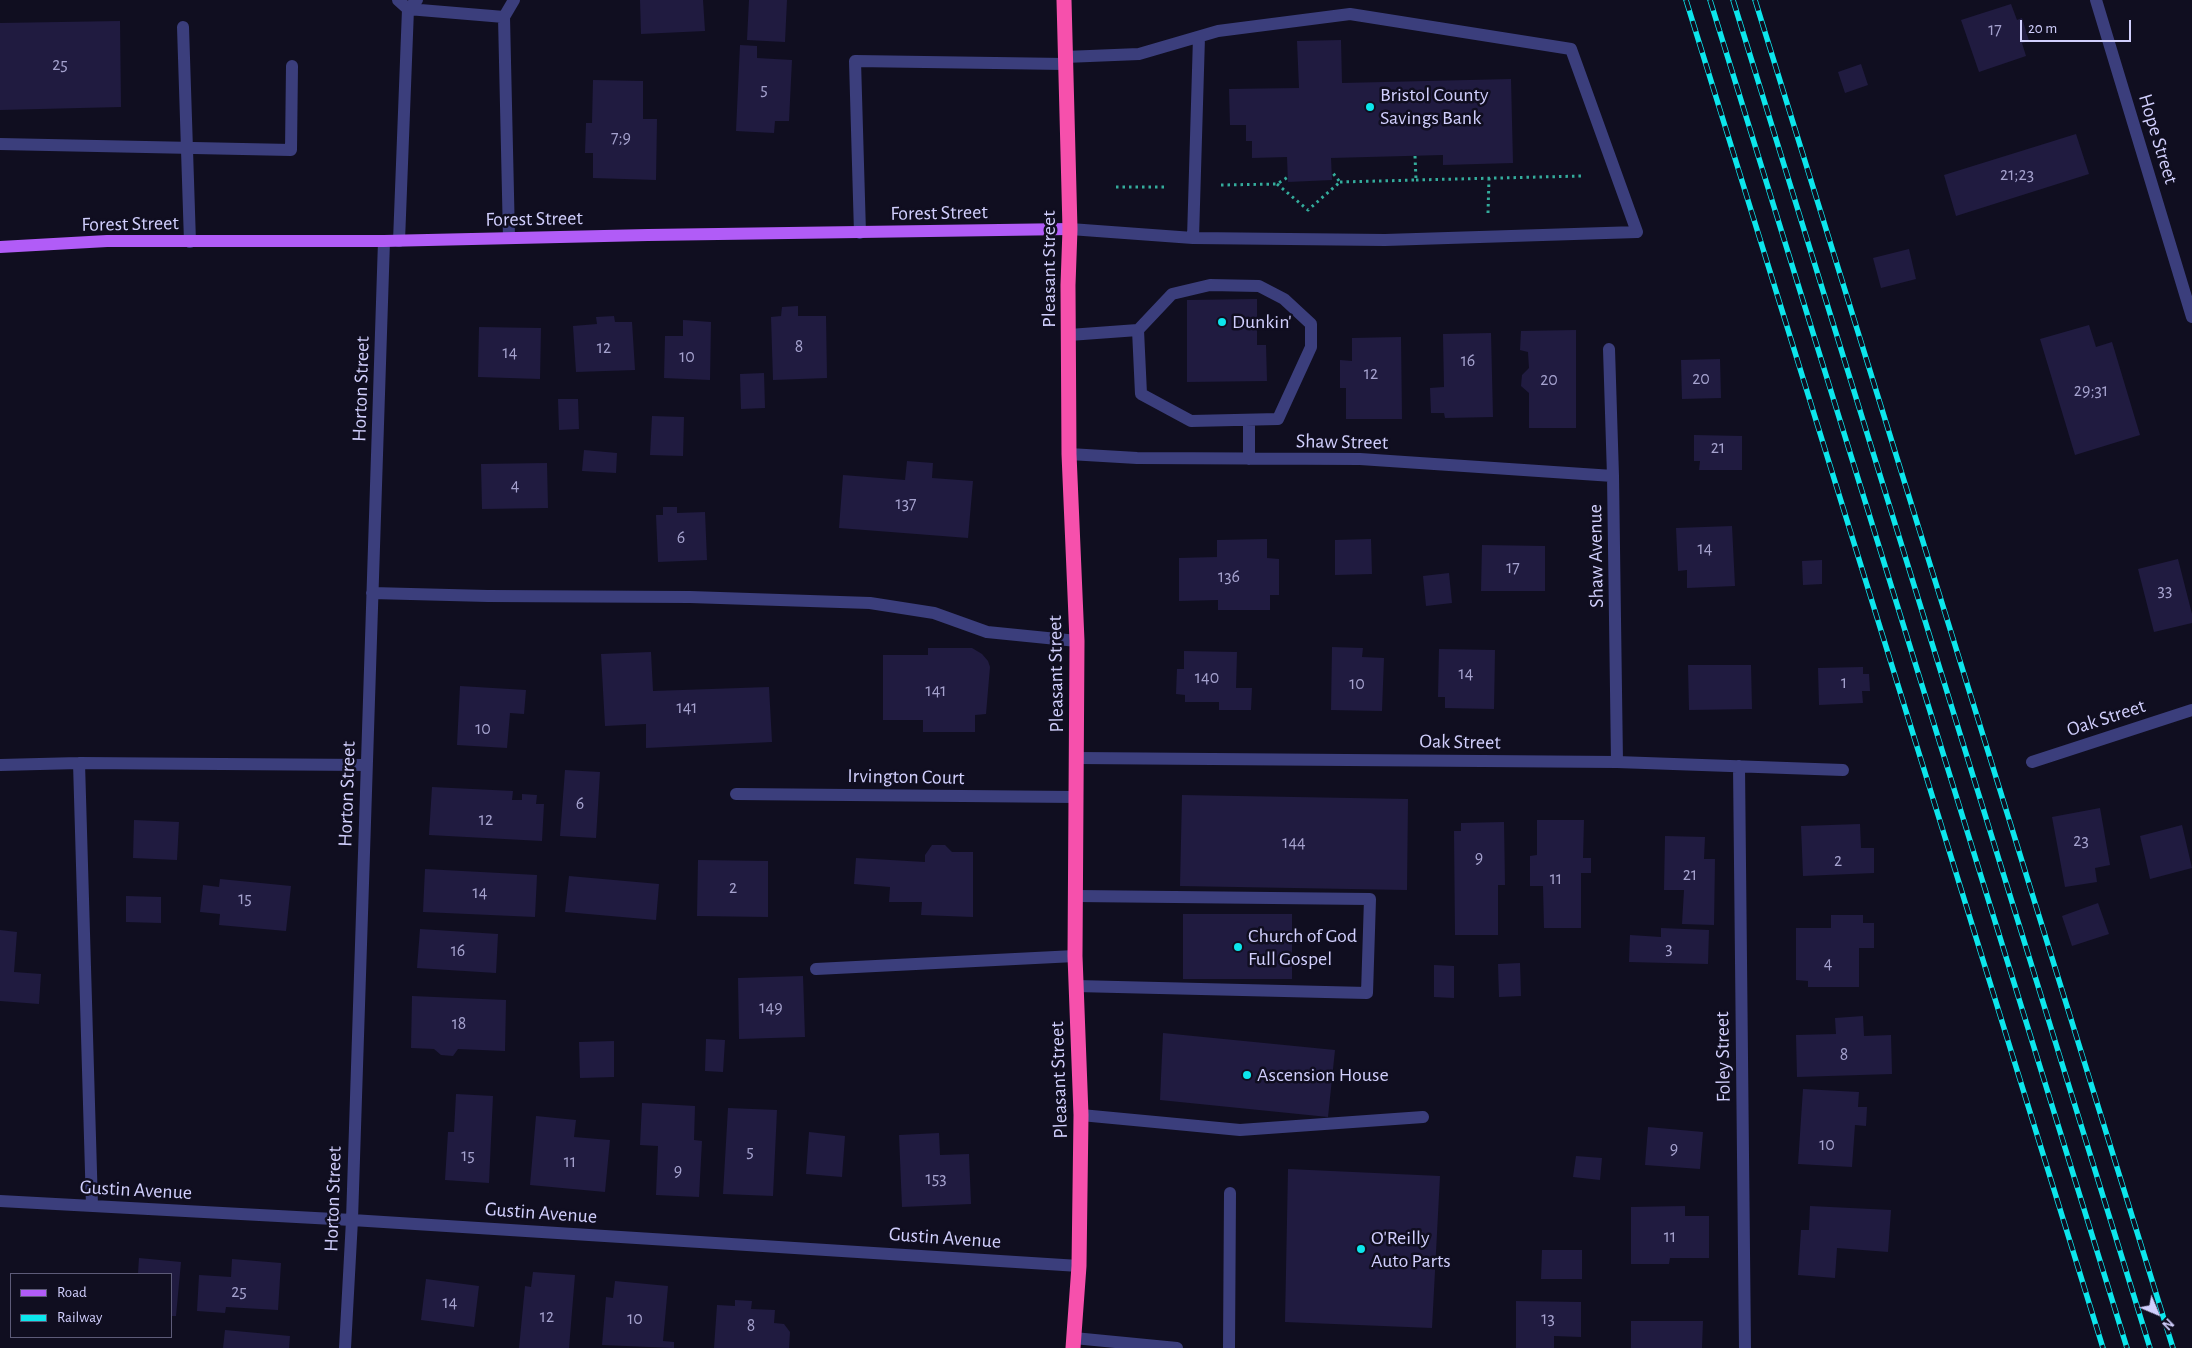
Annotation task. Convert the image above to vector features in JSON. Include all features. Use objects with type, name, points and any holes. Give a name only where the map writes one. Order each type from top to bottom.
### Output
[{"type":"highway","name":"Pleasant Street","points":[[1064,0],[1070,229],[1068,335],[1070,454],[1077,641],[1075,956],[1081,1114],[1079,1266],[1073,1343]]},
{"type":"main road","name":"Forest Street","points":[[0,247],[107,241],[384,242],[509,238],[1070,229]]},
{"type":"street","points":[[398,0],[413,4],[504,17]]},
{"type":"street","points":[[509,238],[504,17],[514,0]]},
{"type":"street","name":"Hope Street","points":[[2096,0],[2192,317]]},
{"type":"street","points":[[399,241],[413,4]]},
{"type":"street","points":[[860,233],[855,61],[1065,60],[1139,54],[1218,31],[1350,14],[1571,49],[1637,232],[1385,240],[1193,238],[1070,229]]},
{"type":"street","points":[[183,27],[190,242]]},
{"type":"street","points":[[1193,238],[1199,37]]},
{"type":"street","points":[[0,144],[290,150],[292,66]]},
{"type":"street","name":"Horton Street","points":[[345,1348],[352,1220],[384,242]]},
{"type":"street","points":[[1068,335],[1138,330],[1172,294],[1210,285],[1258,286],[1284,299],[1311,324],[1311,347],[1278,419],[1192,421],[1141,394],[1138,330]]},
{"type":"street","name":"Shaw Avenue","points":[[1609,349],[1613,476],[1617,762]]},
{"type":"street","points":[[1248,420],[1249,459]]},
{"type":"street","name":"Shaw Street","points":[[1070,454],[1136,458],[1360,459],[1613,476]]},
{"type":"street","points":[[372,593],[690,597],[870,603],[934,613],[987,632],[1077,641]]},
{"type":"street","name":"Oak Street","points":[[2032,762],[2192,710]]},
{"type":"street","name":"Oak Street","points":[[1077,758],[1617,762],[1843,770]]},
{"type":"street","points":[[0,765],[79,763],[366,765]]},
{"type":"street","points":[[79,763],[92,1206]]},
{"type":"street","name":"Foley Street","points":[[1739,766],[1745,1348]]},
{"type":"street","name":"Irvington Court","points":[[736,794],[1076,797]]},
{"type":"street","points":[[1076,896],[1370,899],[1367,993],[1076,986]]},
{"type":"street","points":[[816,969],[1075,956]]},
{"type":"street","points":[[1081,1114],[1240,1130],[1423,1117]]},
{"type":"street","points":[[1229,1348],[1230,1193]]},
{"type":"street","name":"Gustin Avenue","points":[[0,1201],[352,1220],[1079,1266]]},
{"type":"street","points":[[1073,1343],[1177,1348]]},
{"type":"path","points":[[1415,156],[1416,180]]},
{"type":"path","points":[[1332,172],[1340,182]]},
{"type":"path","points":[[1277,184],[1308,210],[1340,182],[1581,176]]},
{"type":"path","points":[[1214,186],[1277,184],[1288,177]]},
{"type":"path","points":[[1488,216],[1489,178]]},
{"type":"path","points":[[1116,187],[1170,187]]},
{"type":"building","points":[[640,0],[703,0],[705,31],[641,34]]},
{"type":"building","points":[[749,0],[787,0],[785,42],[747,40]]},
{"type":"building","points":[[2011,4],[2017,20],[2022,18],[2029,41],[2022,43],[2026,56],[1979,72],[1961,20]]},
{"type":"building","points":[[120,21],[121,107],[0,110],[0,23]]},
{"type":"building","name":"Bristol County Savings Bank","points":[[1341,40],[1342,83],[1511,79],[1513,163],[1443,165],[1443,155],[1331,158],[1332,180],[1288,182],[1287,157],[1252,158],[1252,141],[1246,141],[1246,125],[1230,125],[1229,89],[1299,88],[1297,41]]},
{"type":"building","points":[[740,45],[757,46],[757,58],[792,60],[789,121],[775,121],[774,133],[736,131]]},
{"type":"building","points":[[1861,64],[1868,85],[1845,93],[1838,72]]},
{"type":"building","points":[[593,80],[643,81],[643,119],[657,119],[656,180],[593,178],[593,153],[585,153],[586,123],[592,123]]},
{"type":"building","points":[[2076,134],[2089,174],[1956,216],[1944,175]]},
{"type":"building","points":[[1909,249],[1916,279],[1881,288],[1873,258]]},
{"type":"building","name":"Dunkin'","points":[[1257,299],[1257,345],[1266,345],[1267,381],[1187,382],[1187,300]]},
{"type":"building","points":[[798,306],[798,316],[826,316],[827,378],[773,380],[771,317],[781,316],[782,307]]},
{"type":"building","points":[[614,316],[615,322],[632,322],[635,370],[576,372],[573,326],[597,324],[596,317]]},
{"type":"building","points":[[683,320],[711,322],[710,380],[664,378],[665,336],[683,336]]},
{"type":"building","points":[[2089,325],[2096,347],[2112,342],[2140,435],[2075,455],[2040,339]]},
{"type":"building","points":[[479,327],[541,328],[540,379],[478,377]]},
{"type":"building","points":[[1576,330],[1576,428],[1529,428],[1529,393],[1521,386],[1522,375],[1529,368],[1528,352],[1520,350],[1521,331]]},
{"type":"building","points":[[1491,333],[1493,417],[1445,418],[1444,413],[1431,413],[1430,388],[1444,387],[1443,334]]},
{"type":"building","points":[[1401,337],[1402,419],[1346,419],[1346,388],[1340,388],[1340,360],[1352,361],[1352,338]]},
{"type":"building","points":[[1720,359],[1721,398],[1682,399],[1681,360]]},
{"type":"building","points":[[764,373],[765,408],[741,409],[740,374]]},
{"type":"building","points":[[558,399],[578,399],[579,429],[559,430]]},
{"type":"building","points":[[652,416],[684,417],[683,456],[650,455]]},
{"type":"building","points":[[1694,435],[1742,436],[1742,470],[1699,470],[1700,461],[1694,461]]},
{"type":"building","points":[[584,450],[617,453],[616,473],[582,471]]},
{"type":"building","points":[[907,461],[933,463],[932,478],[973,481],[968,538],[839,528],[843,475],[905,480]]},
{"type":"building","points":[[547,463],[548,508],[482,509],[481,464]]},
{"type":"building","points":[[663,507],[677,507],[677,513],[705,512],[707,560],[658,562],[656,515],[663,515]]},
{"type":"building","points":[[1732,526],[1735,586],[1687,588],[1687,570],[1678,571],[1676,528]]},
{"type":"building","points":[[1267,539],[1267,558],[1279,559],[1279,595],[1270,595],[1270,610],[1218,610],[1218,600],[1179,601],[1179,558],[1217,557],[1217,540]]},
{"type":"building","points":[[1371,539],[1372,574],[1335,575],[1335,540]]},
{"type":"building","points":[[1482,545],[1545,546],[1545,591],[1481,591]]},
{"type":"building","points":[[2178,559],[2192,614],[2192,623],[2154,632],[2138,569]]},
{"type":"building","points":[[1822,560],[1822,584],[1803,585],[1802,561]]},
{"type":"building","points":[[1449,573],[1452,603],[1426,606],[1423,576]]},
{"type":"building","points":[[1332,647],[1363,648],[1362,657],[1384,658],[1382,711],[1331,710]]},
{"type":"building","points":[[928,648],[972,648],[982,654],[988,661],[990,667],[986,714],[975,715],[975,732],[923,732],[923,720],[883,720],[883,655],[928,655]]},
{"type":"building","points":[[1439,649],[1495,650],[1494,709],[1445,708],[1445,697],[1438,697]]},
{"type":"building","points":[[1184,651],[1237,652],[1236,688],[1252,688],[1251,710],[1219,710],[1219,702],[1185,702],[1185,695],[1176,694],[1177,669],[1184,669]]},
{"type":"building","points":[[651,652],[653,691],[769,687],[772,742],[646,748],[646,724],[605,726],[601,654]]},
{"type":"building","points":[[1688,665],[1751,665],[1752,709],[1689,710]]},
{"type":"building","points":[[1863,667],[1863,674],[1869,674],[1870,691],[1862,691],[1863,703],[1819,705],[1818,668]]},
{"type":"building","points":[[460,686],[526,690],[524,714],[510,713],[507,748],[457,745]]},
{"type":"building","points":[[565,770],[600,772],[596,838],[560,836]]},
{"type":"building","points":[[432,787],[513,791],[512,800],[522,800],[522,794],[537,795],[536,804],[544,804],[542,841],[429,835]]},
{"type":"building","points":[[1182,795],[1408,799],[1407,890],[1180,886]]},
{"type":"building","points":[[2100,808],[2110,865],[2095,868],[2097,882],[2065,887],[2052,817]]},
{"type":"building","points":[[134,820],[179,822],[177,860],[133,858]]},
{"type":"building","points":[[1537,820],[1584,820],[1583,858],[1591,858],[1591,873],[1581,873],[1581,928],[1544,928],[1543,886],[1530,886],[1530,856],[1537,855]]},
{"type":"building","points":[[1504,822],[1505,885],[1498,885],[1498,935],[1455,935],[1454,831],[1461,831],[1461,823]]},
{"type":"building","points":[[1860,824],[1861,848],[1874,848],[1874,873],[1803,876],[1801,826]]},
{"type":"building","points":[[2182,825],[2192,868],[2150,879],[2140,836]]},
{"type":"building","points":[[1665,836],[1705,837],[1704,859],[1715,859],[1714,925],[1682,924],[1684,890],[1664,890]]},
{"type":"building","points":[[932,845],[945,845],[952,852],[973,852],[973,917],[921,915],[922,902],[889,902],[890,887],[854,884],[856,858],[925,862],[925,855]]},
{"type":"building","points":[[698,860],[768,861],[768,917],[697,916]]},
{"type":"building","points":[[425,869],[537,875],[535,917],[423,912]]},
{"type":"building","points":[[569,876],[659,884],[656,920],[565,912]]},
{"type":"building","points":[[220,879],[291,886],[286,931],[219,925],[220,914],[200,912],[203,885],[219,887]]},
{"type":"building","points":[[126,896],[161,897],[161,923],[126,922]]},
{"type":"building","points":[[2098,903],[2109,934],[2072,946],[2062,916]]},
{"type":"building","name":"Church of God Full Gospel","points":[[1183,914],[1292,914],[1292,979],[1183,979]]},
{"type":"building","points":[[1831,915],[1863,915],[1863,923],[1874,923],[1874,948],[1859,948],[1859,987],[1808,987],[1808,981],[1796,980],[1796,928],[1831,928]]},
{"type":"building","points":[[1661,928],[1709,930],[1708,964],[1629,962],[1630,935],[1661,937]]},
{"type":"building","points":[[420,929],[498,934],[496,973],[417,968]]},
{"type":"building","points":[[0,930],[17,932],[14,972],[41,974],[39,1004],[0,1001]]},
{"type":"building","points":[[1520,963],[1521,996],[1499,997],[1498,964]]},
{"type":"building","points":[[1434,965],[1454,966],[1454,998],[1434,997]]},
{"type":"building","points":[[803,976],[805,1037],[739,1039],[738,978]]},
{"type":"building","points":[[412,996],[506,1000],[505,1051],[458,1049],[453,1056],[441,1055],[434,1049],[411,1048]]},
{"type":"building","points":[[1863,1016],[1864,1036],[1891,1035],[1892,1074],[1797,1077],[1796,1035],[1836,1034],[1835,1018]]},
{"type":"building","name":"Ascension House","points":[[1163,1033],[1335,1050],[1328,1117],[1160,1100]]},
{"type":"building","points":[[706,1039],[725,1040],[723,1072],[705,1071]]},
{"type":"building","points":[[614,1041],[614,1077],[580,1078],[579,1042]]},
{"type":"building","points":[[1803,1089],[1859,1092],[1858,1107],[1867,1107],[1866,1126],[1855,1125],[1852,1167],[1798,1164]]},
{"type":"building","points":[[456,1094],[493,1096],[489,1183],[445,1180],[448,1132],[454,1132]]},
{"type":"building","points":[[642,1103],[695,1106],[694,1140],[702,1141],[699,1197],[656,1195],[658,1146],[640,1145]]},
{"type":"building","points":[[728,1108],[777,1110],[773,1196],[723,1194]]},
{"type":"building","points":[[536,1116],[576,1120],[574,1137],[610,1140],[605,1192],[530,1185]]},
{"type":"building","points":[[1648,1127],[1703,1132],[1700,1169],[1645,1165]]},
{"type":"building","points":[[809,1132],[845,1136],[842,1177],[806,1174]]},
{"type":"building","points":[[939,1133],[940,1155],[969,1154],[971,1204],[902,1207],[899,1135]]},
{"type":"building","points":[[1576,1156],[1602,1158],[1600,1180],[1573,1177]]},
{"type":"building","name":"O'Reilly Auto Parts","points":[[1288,1169],[1440,1176],[1432,1328],[1285,1322]]},
{"type":"building","points":[[1685,1206],[1685,1216],[1709,1216],[1709,1258],[1670,1258],[1669,1264],[1631,1264],[1631,1207]]},
{"type":"building","points":[[1810,1206],[1891,1210],[1888,1252],[1837,1248],[1835,1278],[1798,1275],[1801,1230],[1809,1230]]},
{"type":"building","points":[[1542,1250],[1582,1250],[1582,1279],[1541,1279]]},
{"type":"building","points":[[139,1258],[181,1262],[176,1316],[172,1316],[172,1273],[138,1273]]},
{"type":"building","points":[[232,1259],[281,1263],[278,1310],[226,1307],[225,1313],[197,1311],[199,1275],[231,1277]]},
{"type":"building","points":[[533,1272],[575,1275],[569,1348],[519,1348],[525,1286],[531,1287]]},
{"type":"building","points":[[426,1279],[479,1286],[474,1327],[421,1320]]},
{"type":"building","points":[[615,1281],[668,1286],[663,1341],[674,1342],[674,1348],[602,1345],[606,1297],[613,1298]]},
{"type":"building","points":[[735,1300],[752,1301],[751,1309],[775,1310],[774,1323],[784,1324],[790,1332],[789,1348],[714,1348],[717,1305],[735,1306]]},
{"type":"building","points":[[1516,1301],[1581,1302],[1581,1337],[1554,1336],[1554,1348],[1516,1348]]},
{"type":"building","points":[[1631,1321],[1703,1321],[1702,1348],[1631,1348]]},
{"type":"building","points":[[225,1330],[290,1336],[289,1348],[223,1348]]},
{"type":"railway","points":[[1686,0],[2103,1348]]},
{"type":"railway","points":[[1710,0],[2127,1348]]},
{"type":"railway","points":[[1733,0],[2150,1348]]},
{"type":"railway","points":[[1755,0],[2173,1348]]},
{"type":"place","name":"Bristol County Savings Bank","points":[[1370,107]]},
{"type":"place","name":"Dunkin'","points":[[1222,322]]},
{"type":"place","name":"Church of God Full Gospel","points":[[1238,947]]},
{"type":"place","name":"Ascension House","points":[[1247,1075]]},
{"type":"place","name":"O'Reilly Auto Parts","points":[[1361,1249]]}]
